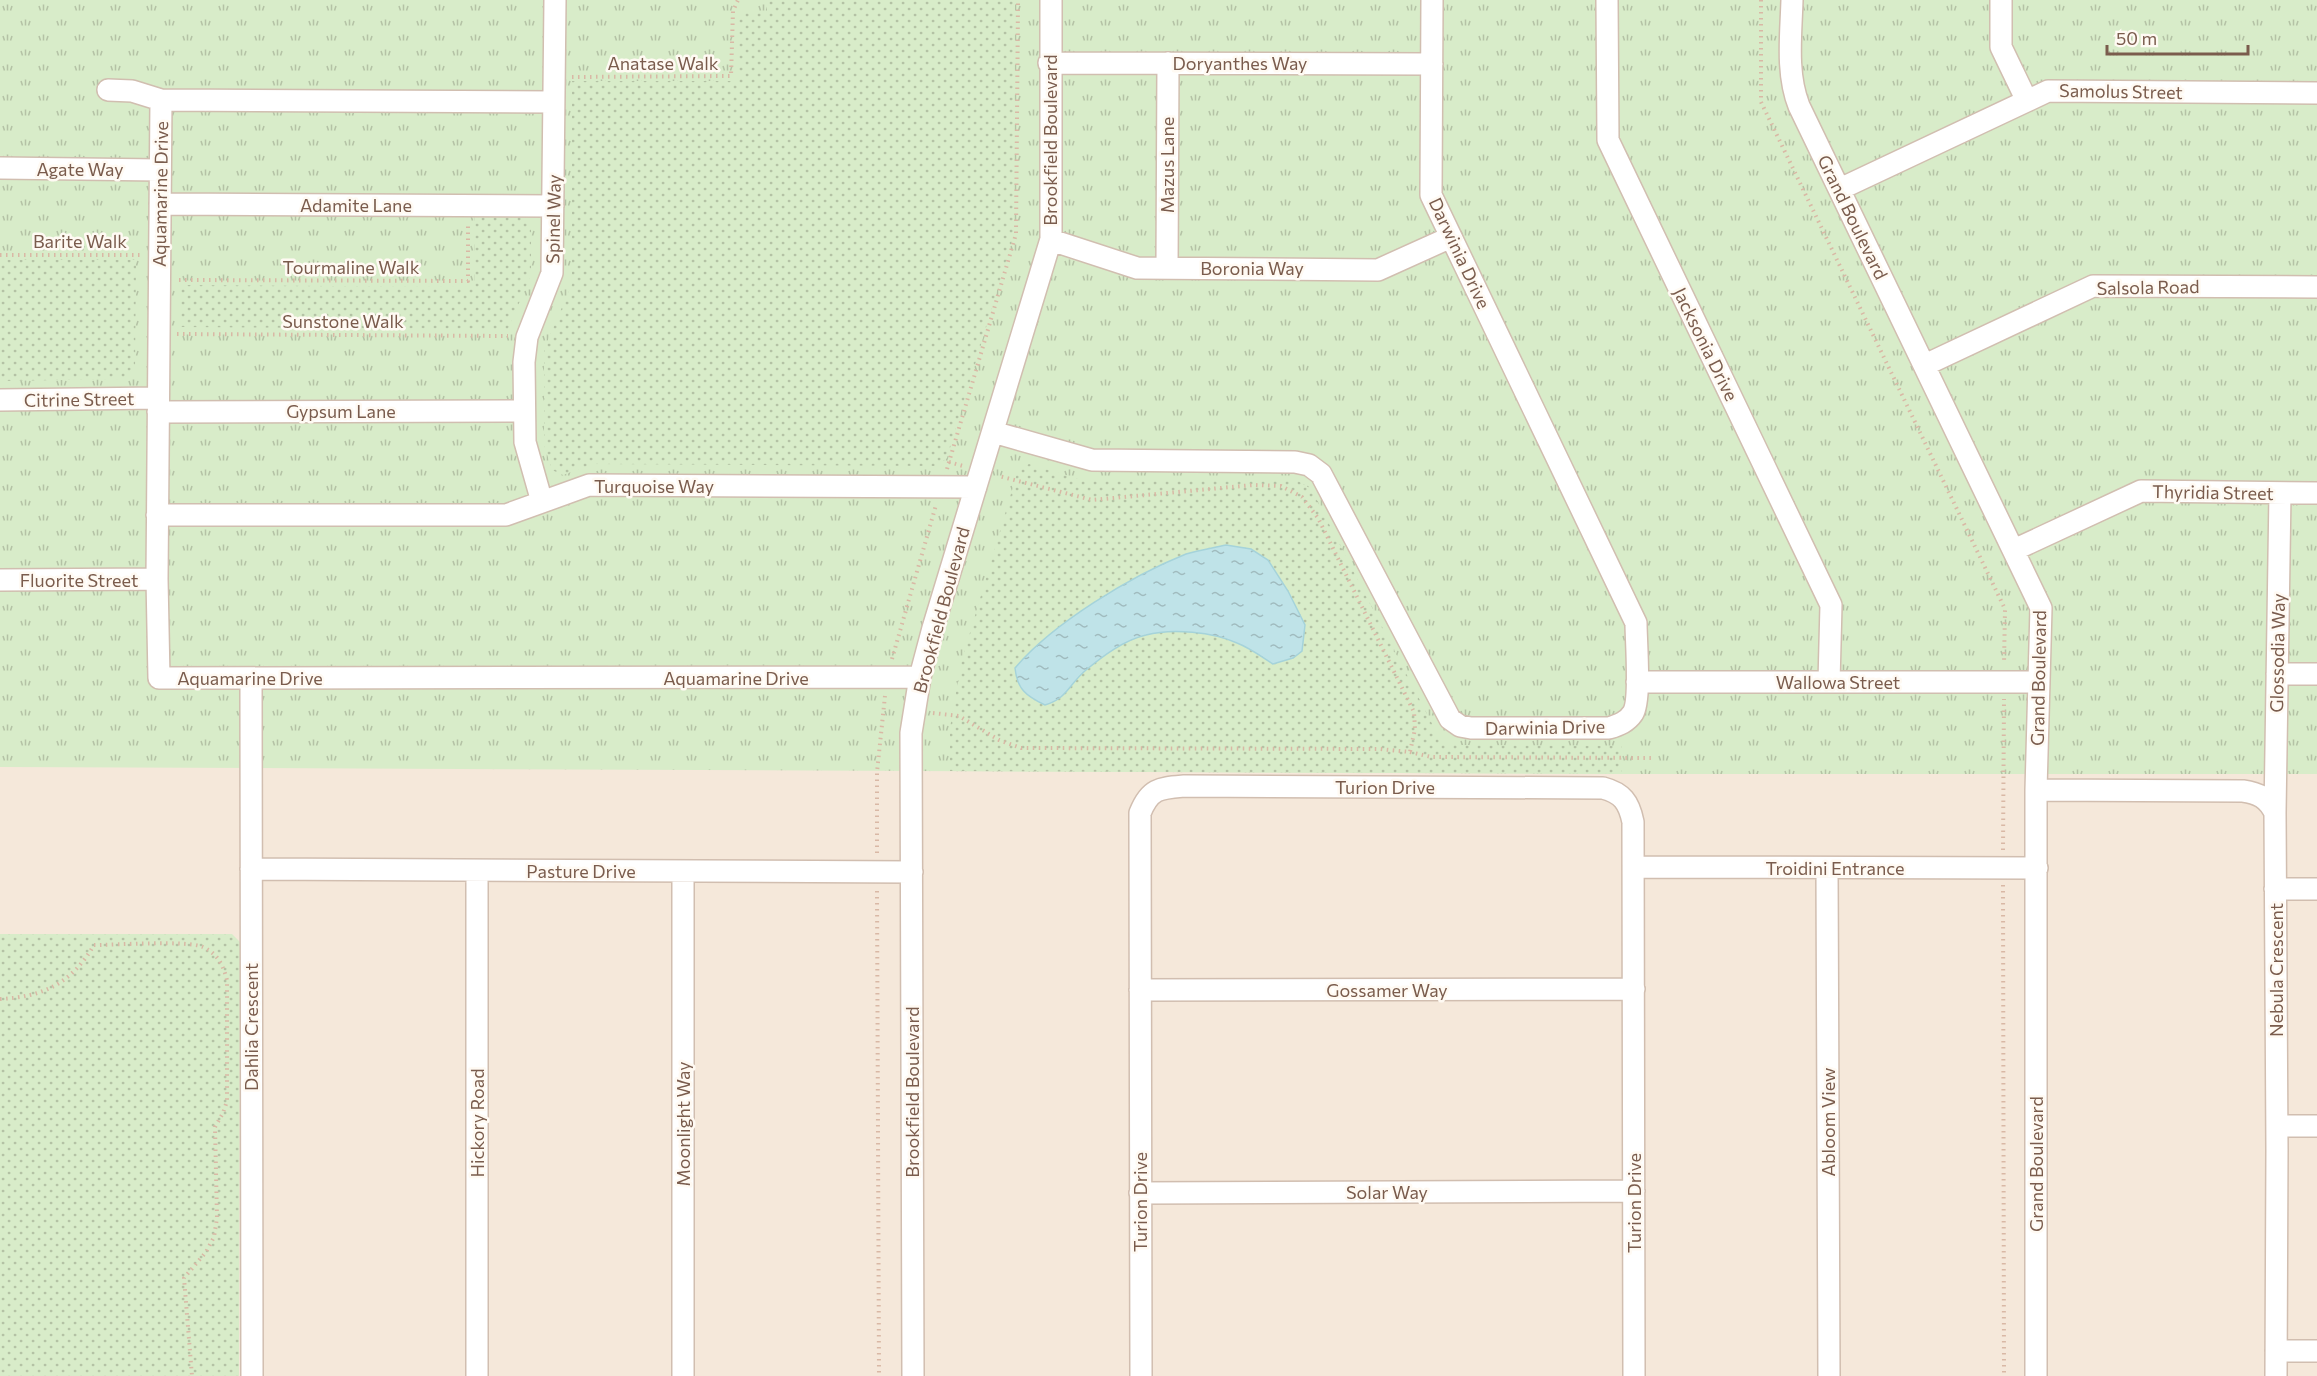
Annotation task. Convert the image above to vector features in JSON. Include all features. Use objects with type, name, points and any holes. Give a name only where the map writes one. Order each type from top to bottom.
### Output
[{"type":"street","name":"Spinel Way","points":[[542,502],[525,442],[524,362],[527,337],[552,273],[555,0]]},
{"type":"street","name":"Brookfield Boulevard","points":[[913,1376],[911,733],[920,677],[933,628],[1051,240],[1049,63],[1051,0]]},
{"type":"street","name":"Darwinia Drive","points":[[993,432],[1092,460],[1295,462],[1309,465],[1321,474],[1450,718],[1460,726],[1471,728],[1609,728],[1627,720],[1634,712],[1636,623],[1431,195],[1432,0]]},
{"type":"street","name":"Jacksonia Drive","points":[[1607,0],[1608,140],[1831,605],[1829,682]]},
{"type":"street","name":"Grand Boulevard","points":[[1792,0],[1793,91],[2041,608],[2036,790],[2036,1376]]},
{"type":"street","points":[[2001,0],[2001,47],[2026,101]]},
{"type":"street","name":"Doryanthes Way","points":[[1049,63],[1431,64]]},
{"type":"street","name":"Mazus Lane","points":[[1167,268],[1168,63]]},
{"type":"street","name":"Aquamarine Drive","points":[[108,90],[132,91],[161,100],[553,102]]},
{"type":"street","name":"Samolus Street","points":[[1840,189],[2048,91],[2317,93]]},
{"type":"street","name":"Aquamarine Drive","points":[[161,100],[157,515],[159,678],[920,677]]},
{"type":"street","name":"Agate Way","points":[[0,168],[160,170]]},
{"type":"street","name":"Adamite Lane","points":[[160,204],[553,206]]},
{"type":"street","name":"Boronia Way","points":[[1051,240],[1137,268],[1378,270],[1451,237]]},
{"type":"street","name":"Salsola Road","points":[[1925,365],[2093,286],[2317,287]]},
{"type":"street","name":"Citrine Street","points":[[0,400],[158,405]]},
{"type":"street","name":"Gypsum Lane","points":[[158,405],[524,411]]},
{"type":"street","name":"Turquoise Way","points":[[157,515],[506,515],[589,485],[941,487],[978,479]]},
{"type":"street","name":"Thyridia Street","points":[[2014,550],[2141,491],[2317,493]]},
{"type":"street","name":"Glossodia Way","points":[[2275,813],[2280,493]]},
{"type":"street","name":"Fluorite Street","points":[[0,580],[157,579]]},
{"type":"street","points":[[2277,674],[2317,674]]},
{"type":"street","name":"Dahlia Crescent","points":[[251,678],[252,1376]]},
{"type":"street","name":"Wallowa Street","points":[[1636,682],[2039,682]]},
{"type":"street","name":"Turion Drive","points":[[1141,1376],[1140,813],[1145,800],[1154,791],[1166,788],[1603,788],[1616,791],[1626,800],[1633,822],[1634,1376]]},
{"type":"street","points":[[2036,790],[2243,791],[2258,794],[2264,798],[2275,813]]},
{"type":"street","name":"Nebula Crescent","points":[[2275,813],[2276,1376]]},
{"type":"street","name":"Troidini Entrance","points":[[1634,867],[2037,868]]},
{"type":"street","name":"Abloom View","points":[[1827,868],[1828,1376]]},
{"type":"street","name":"Pasture Drive","points":[[251,869],[912,872]]},
{"type":"street","name":"Hickory Road","points":[[477,871],[477,1376]]},
{"type":"street","name":"Moonlight Way","points":[[683,872],[683,1376]]},
{"type":"street","points":[[2275,889],[2317,889]]},
{"type":"street","name":"Gossamer Way","points":[[1140,990],[1634,989]]},
{"type":"street","points":[[2277,1126],[2317,1126]]},
{"type":"street","name":"Solar Way","points":[[1140,1193],[1634,1191]]},
{"type":"street","points":[[2276,1352],[2317,1352]]},
{"type":"path","name":"Anatase Walk","points":[[554,76],[731,76],[733,11],[738,0]]},
{"type":"path","points":[[879,1376],[877,772],[888,678],[941,487],[1016,234],[1018,0]]},
{"type":"path","points":[[1761,0],[1761,102],[2005,609],[2004,1376]]},
{"type":"path","name":"Tourmaline Walk","points":[[159,280],[468,281],[468,205]]},
{"type":"path","name":"Barite Walk","points":[[0,255],[159,255]]},
{"type":"path","name":"Sunstone Walk","points":[[158,334],[527,337]]},
{"type":"path","points":[[949,462],[978,479],[1045,489],[1092,500],[1252,485],[1281,486],[1302,498],[1318,519],[1414,712],[1415,729],[1410,752]]},
{"type":"path","points":[[884,706],[915,712],[959,716],[999,740],[1021,748],[1380,748],[1442,757],[1651,758]]},
{"type":"path","points":[[0,999],[20,998],[43,992],[70,977],[84,963],[94,945],[196,945],[213,953],[224,967],[227,980],[228,1083],[225,1107],[215,1127],[217,1218],[214,1237],[184,1278],[192,1376]]},
{"type":"shaded area","points":[[0,0],[2317,0],[2317,1376],[0,1376],[0,767],[134,767]]},
{"type":"green space","points":[[0,0],[2317,0],[2317,774],[1622,774],[0,767]]},
{"type":"green space","points":[[767,0],[1015,0],[1014,234],[947,458],[936,466],[593,464],[563,475],[552,470],[544,445],[544,349],[572,284],[572,81],[737,81],[737,13],[767,13]]},
{"type":"green space","points":[[475,216],[525,216],[531,222],[531,275],[508,329],[180,327],[180,285],[475,287]]},
{"type":"green space","points":[[0,260],[136,260],[135,370],[127,379],[0,381]]},
{"type":"green space","points":[[1029,464],[1082,480],[1298,481],[1311,489],[1443,745],[1622,746],[1622,774],[950,771],[950,728],[961,663],[1018,470]]},
{"type":"green space","points":[[0,934],[232,934],[240,942],[239,1376],[0,1376]]},
{"type":"water","points":[[1226,545],[1251,549],[1268,560],[1288,591],[1305,625],[1302,651],[1293,658],[1273,664],[1242,645],[1216,636],[1180,632],[1156,633],[1138,637],[1107,654],[1080,675],[1064,695],[1053,702],[1045,705],[1028,695],[1020,687],[1015,668],[1050,634],[1094,602],[1164,563],[1186,554]]}]
